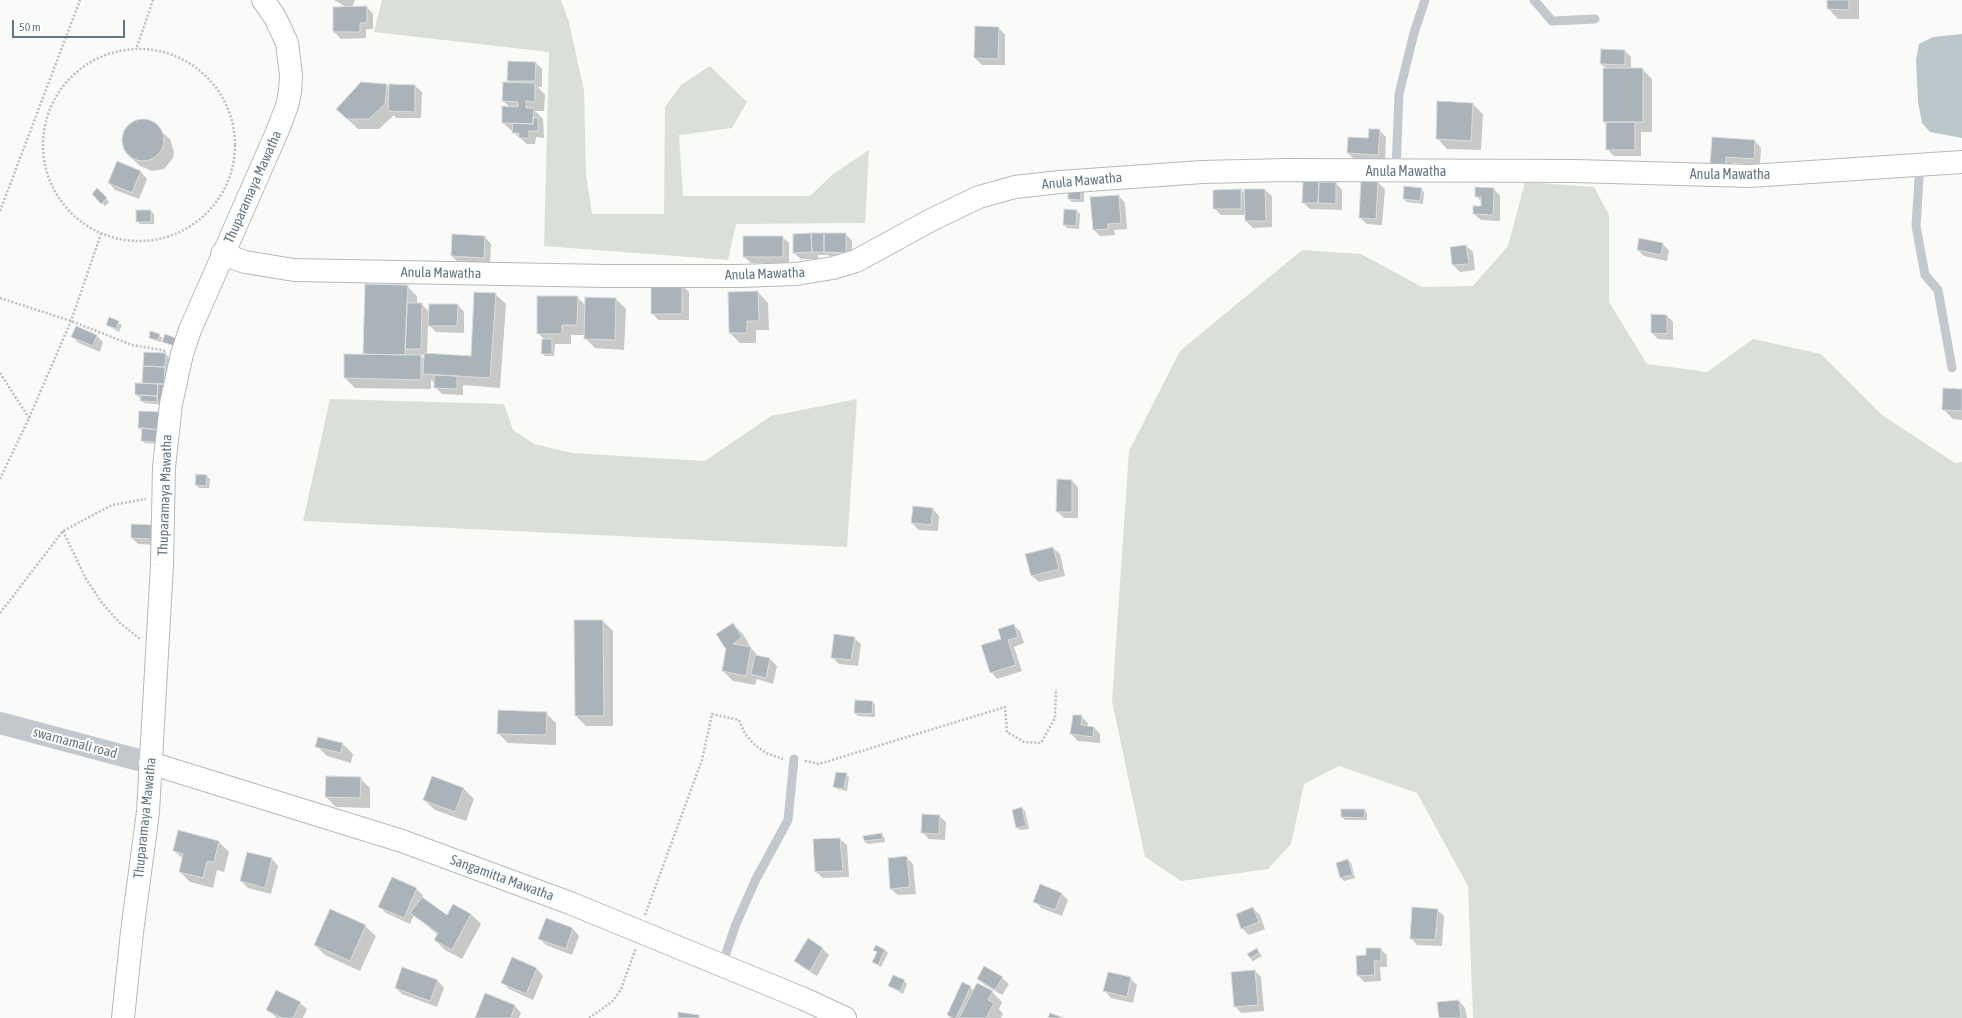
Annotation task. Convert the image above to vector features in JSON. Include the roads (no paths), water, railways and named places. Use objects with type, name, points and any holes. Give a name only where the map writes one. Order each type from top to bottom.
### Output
[{"type":"main road","name":"Thuparamaya Mawatha","points":[[123,1018],[132,932],[148,812],[158,654],[163,498],[170,411],[182,354],[190,330],[222,254],[278,132],[288,99],[291,75],[287,43],[275,17],[263,0]]},
{"type":"main road","name":"Anula Mawatha","points":[[222,254],[245,262],[294,270],[605,276],[738,276],[796,274],[813,272],[852,262],[968,202],[985,195],[1016,187],[1202,172],[1286,170],[1396,172],[1567,171],[1750,176],[1962,162]]},
{"type":"main road","name":"Sangamitta Mawatha","points":[[150,763],[402,841],[570,903],[722,965],[845,1018]]},
{"type":"street","name":"swarnamali road","points":[[0,723],[150,763]]},
{"type":"lane","points":[[1396,172],[1399,94],[1424,0]]},
{"type":"lane","points":[[1534,0],[1552,21],[1595,19]]},
{"type":"lane","points":[[1920,164],[1916,226],[1925,276],[1938,290],[1952,368]]},
{"type":"lane","points":[[722,965],[736,924],[755,881],[788,820],[794,759]]}]
